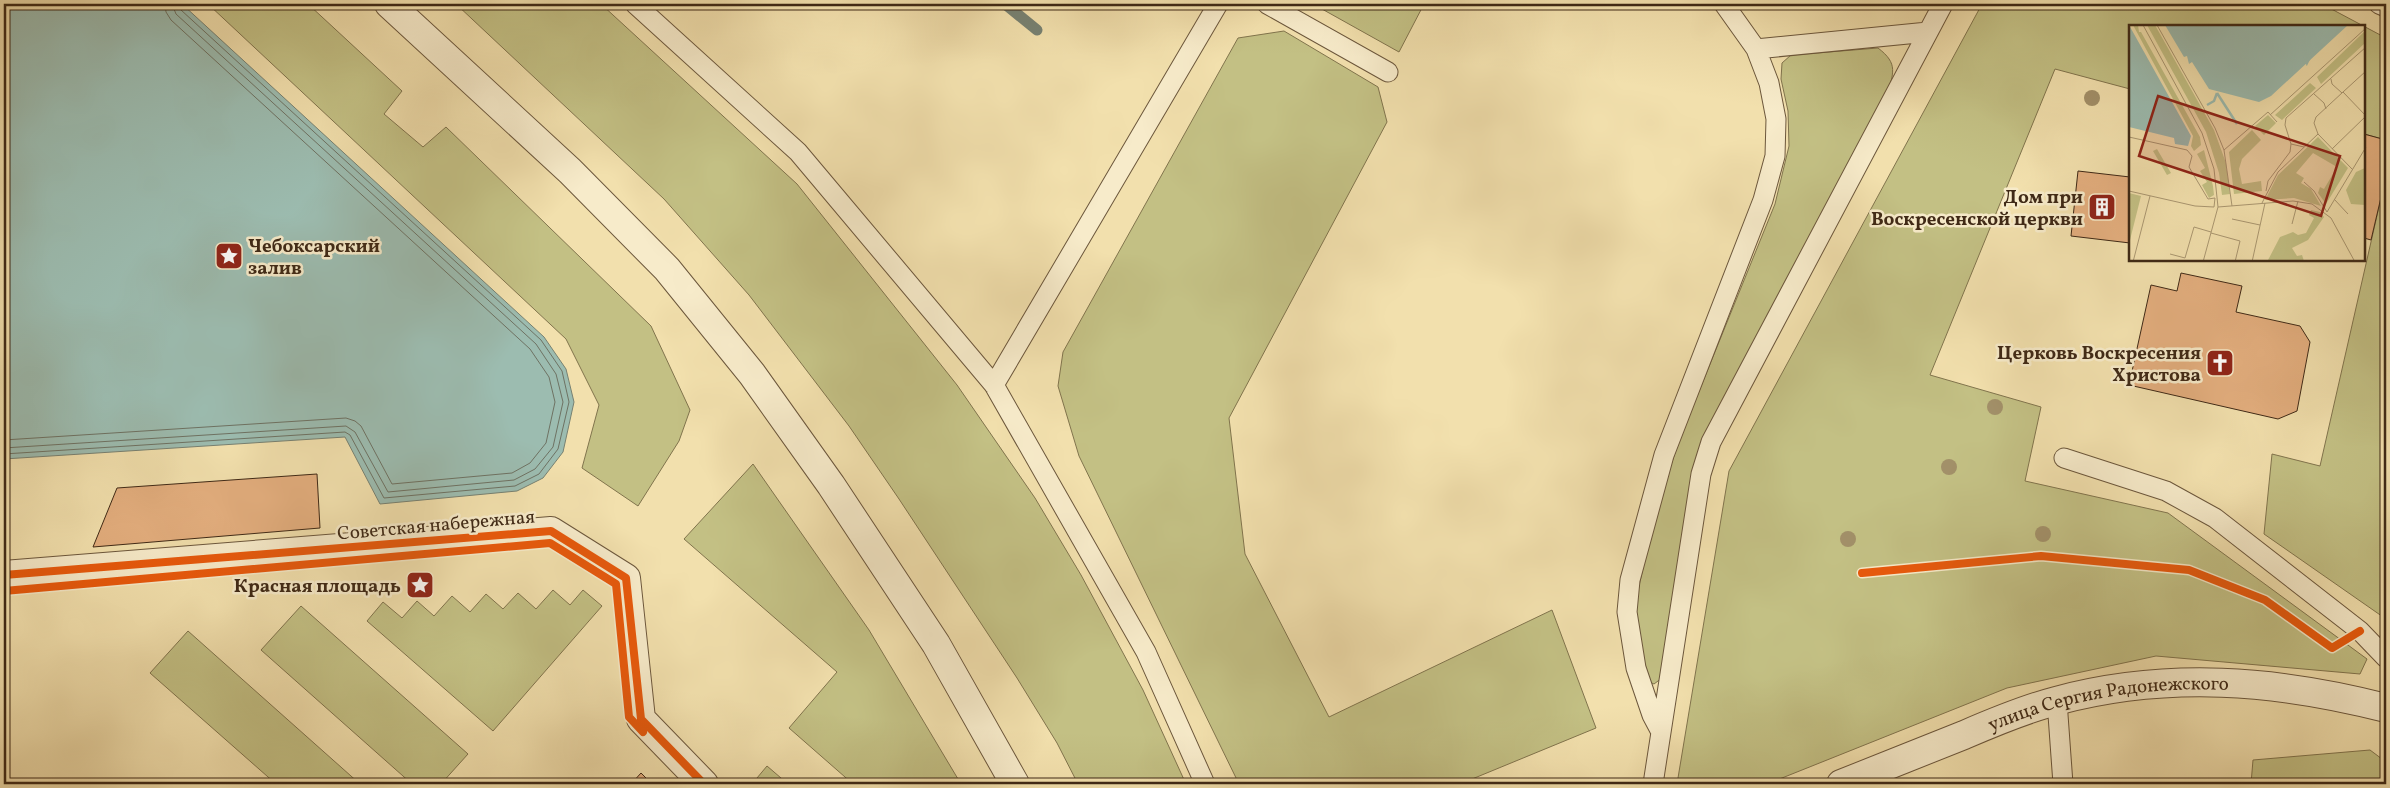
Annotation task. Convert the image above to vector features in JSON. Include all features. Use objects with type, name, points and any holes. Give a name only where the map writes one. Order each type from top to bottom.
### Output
[{"type":"street","points":[[389,4],[570,171],[667,269],[746,366],[831,485],[936,644],[1015,784]]},
{"type":"street","name":"Советская набережная","points":[[4,575],[551,531],[626,578],[641,719],[704,784]]},
{"type":"street","name":"улица Сергия Радонежского","points":[[1841,784],[2005,718],[2057,700],[2146,683],[2242,682],[2340,696],[2386,708]]},
{"type":"lane","points":[[635,4],[798,152],[994,384],[1146,652],[1205,784]]},
{"type":"lane","points":[[994,384],[1218,4]]},
{"type":"lane","points":[[1267,4],[1388,72]]},
{"type":"lane","points":[[1661,732],[1652,715],[1636,668],[1627,612],[1630,580],[1664,455],[1763,200],[1775,156],[1776,120],[1769,83],[1756,49],[1724,4]]},
{"type":"lane","points":[[1653,784],[1701,474],[1711,442],[1943,4]]},
{"type":"lane","points":[[2379,4],[2386,7]]},
{"type":"lane","points":[[1756,49],[1928,32]]},
{"type":"lane","points":[[2064,458],[2166,491],[2215,518],[2360,631],[2386,658]]},
{"type":"lane","points":[[2057,700],[2063,784]]},
{"type":"shaded area","points":[[208,4],[308,4],[402,91],[384,114],[423,147],[446,127],[651,326],[690,410],[679,441],[638,506],[582,468],[599,405],[566,339]]},
{"type":"shaded area","points":[[456,4],[601,4],[797,184],[957,385],[1035,498],[1081,575],[1143,690],[1186,784],[1078,784],[1057,743],[1017,678],[899,499],[849,426],[749,295],[664,199]]},
{"type":"shaded area","points":[[1313,4],[1424,4],[1399,52]]},
{"type":"shaded area","points":[[1982,4],[2322,4],[2361,25],[2129,25],[2129,89],[2055,69],[1930,375],[2041,407],[2025,481],[2168,513],[2367,659],[2360,674],[2156,656],[2007,688],[1767,784],[1677,784],[1729,471]]},
{"type":"shaded area","points":[[2365,27],[2386,38],[2386,140],[2365,134]]},
{"type":"shaded area","points":[[1284,31],[1378,87],[1387,122],[1229,418],[1245,554],[1329,717],[1552,610],[1596,728],[1460,784],[1239,784],[1079,456],[1058,386],[1063,352],[1238,38]]},
{"type":"shaded area","points":[[1878,48],[1889,59],[1893,69],[1887,96],[1707,434],[1662,678],[1654,684],[1645,680],[1635,604],[1656,510],[1680,438],[1775,204],[1789,146],[1788,111],[1781,79],[1782,63],[1791,55]]},
{"type":"shaded area","points":[[2386,176],[2386,619],[2264,534],[2272,454],[2320,466]]},
{"type":"shaded area","points":[[753,464],[869,630],[961,784],[853,784],[789,728],[837,672],[684,539]]},
{"type":"shaded area","points":[[553,590],[570,605],[583,590],[602,606],[493,731],[367,621],[383,602],[402,618],[417,601],[434,616],[452,596],[470,612],[486,594],[503,609],[518,593],[536,609]]},
{"type":"shaded area","points":[[301,606],[468,754],[441,784],[412,784],[261,650]]},
{"type":"shaded area","points":[[188,631],[360,784],[276,784],[150,673]]},
{"type":"shaded area","points":[[2370,750],[2386,762],[2386,784],[2251,784],[2253,760]]},
{"type":"shaded area","points":[[767,766],[788,784],[752,784]]},
{"type":"water","name":"Чебоксарский залив","points":[[4,4],[182,4],[544,337],[566,369],[574,402],[563,452],[543,478],[517,491],[380,504],[345,437],[4,459]]},
{"type":"building","points":[[2365,134],[2386,140],[2386,176],[2371,240],[2365,238]]},
{"type":"building","name":"Дом при Воскресенской церкви","points":[[2078,171],[2129,177],[2129,243],[2071,236]]},
{"type":"building","name":"Церковь Воскресения Христова","points":[[2181,273],[2242,286],[2236,312],[2300,326],[2310,342],[2297,411],[2278,419],[2129,385],[2151,285],[2177,291]]},
{"type":"building","points":[[317,474],[320,528],[93,547],[117,488]]},
{"type":"building","points":[[641,773],[652,784],[631,784]]},
{"type":"waterway","points":[[1005,4],[1037,30]]},
{"type":"cycle path","points":[[4,575],[551,531],[626,578],[641,719],[704,784]]},
{"type":"cycle path","points":[[4,591],[550,543],[616,584],[629,717],[643,732]]},
{"type":"cycle path","points":[[1862,573],[2041,556],[2189,570],[2265,600],[2332,648],[2360,631]]},
{"type":"place","name":"Дом при Воскресенской церкви","points":[[2102,207]]},
{"type":"place","name":"Чебоксарский залив","points":[[229,256]]},
{"type":"place","name":"Церковь Воскресения Христова","points":[[2220,363]]},
{"type":"place","name":"Красная площадь","points":[[420,585]]}]
